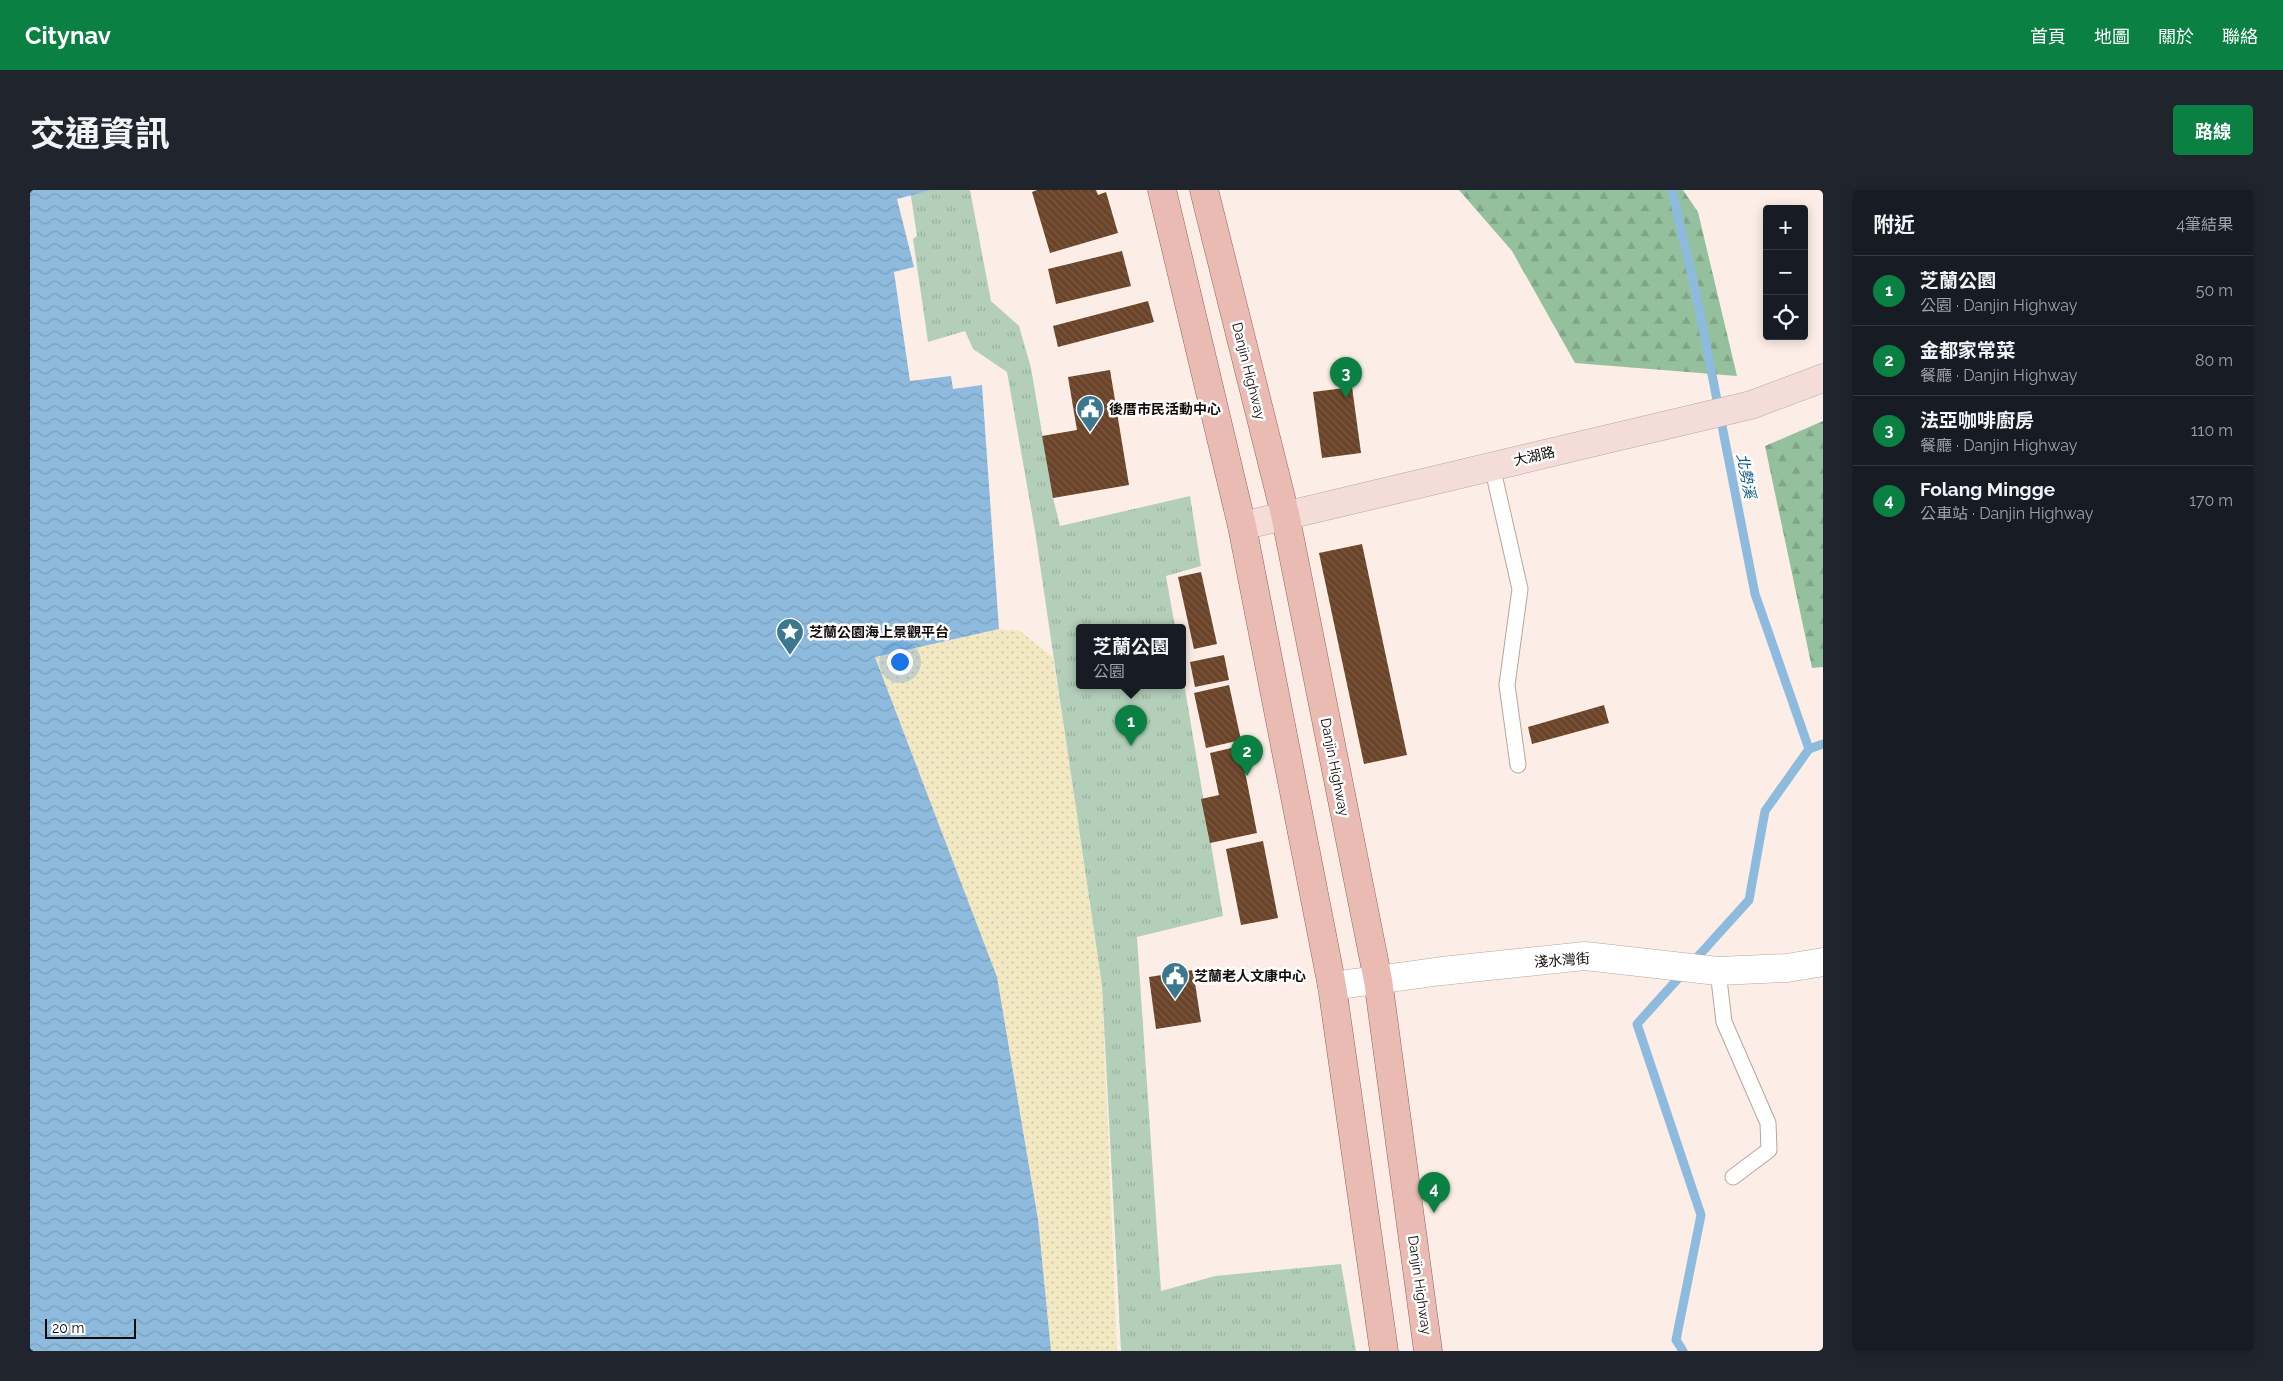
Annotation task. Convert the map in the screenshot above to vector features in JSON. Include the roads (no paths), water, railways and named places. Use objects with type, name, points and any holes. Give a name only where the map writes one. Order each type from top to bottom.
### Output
[{"type":"main road","points":[[1162,190],[1242,526],[1332,986],[1384,1351]]},
{"type":"main road","name":"Danjin Highway","points":[[1204,190],[1285,514],[1378,980],[1428,1351]]},
{"type":"street","name":"大湖路","points":[[1242,526],[1285,514],[1738,407],[1823,378]]},
{"type":"street","name":"淺水灣街","points":[[1332,986],[1585,956],[1713,970],[1787,968],[1823,962]]},
{"type":"lane","points":[[1492,466],[1520,589],[1507,685],[1518,765]]},
{"type":"lane","points":[[1713,970],[1724,1022],[1768,1123],[1769,1150],[1733,1177]]},
{"type":"water","points":[[30,190],[931,190],[897,199],[914,267],[894,272],[910,381],[951,376],[953,389],[982,385],[999,629],[875,657],[997,977],[1038,1219],[1051,1351],[30,1351]]},
{"type":"waterway","name":"北勢溪","points":[[1672,190],[1697,298],[1755,594],[1809,749],[1823,744]]},
{"type":"waterway","points":[[1683,1351],[1676,1340],[1701,1215],[1637,1024],[1749,900],[1765,811],[1809,749]]},
{"type":"place","name":"法亞咖啡廚房","points":[[1346,398]]},
{"type":"place","name":"後厝市民活動中心","points":[[1090,433]]},
{"type":"place","name":"芝蘭公園海上景觀平台","points":[[790,656]]},
{"type":"place","name":"芝蘭公園","points":[[1131,746]]},
{"type":"place","name":"金都家常菜","points":[[1247,776]]},
{"type":"place","name":"芝蘭老人文康中心","points":[[1175,1000]]},
{"type":"place","name":"Folang Mingge","points":[[1434,1213]]}]
